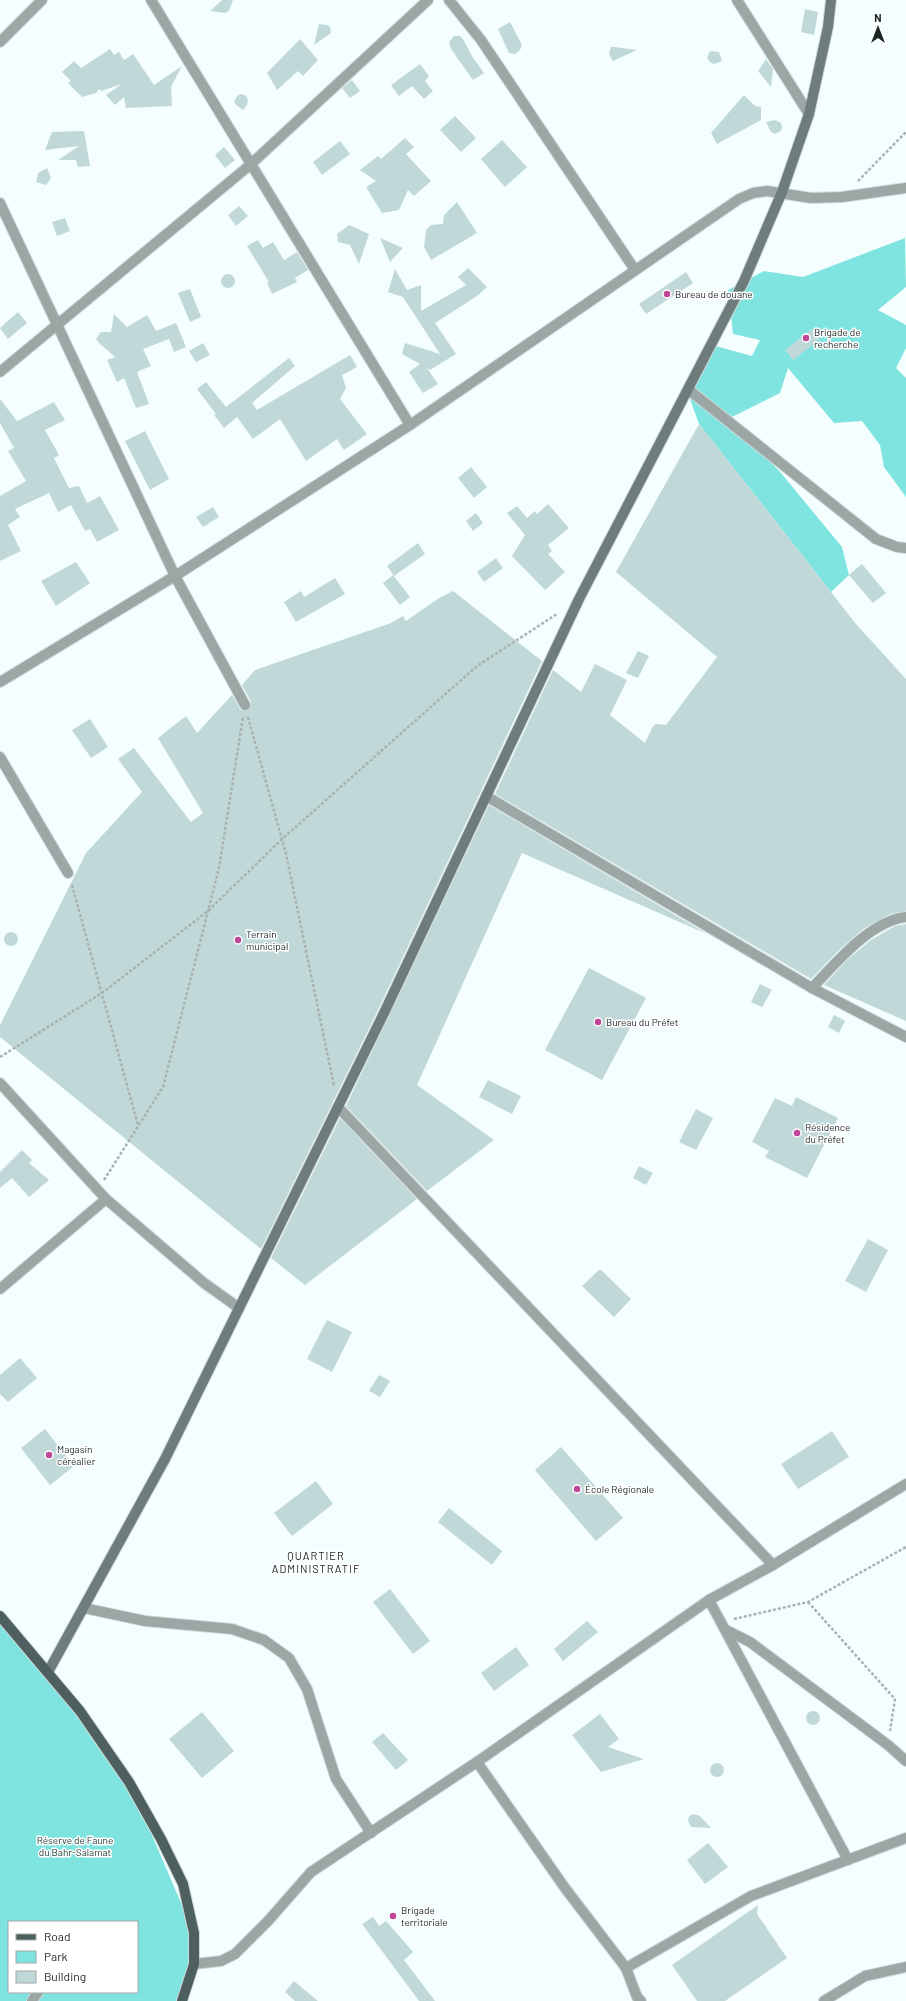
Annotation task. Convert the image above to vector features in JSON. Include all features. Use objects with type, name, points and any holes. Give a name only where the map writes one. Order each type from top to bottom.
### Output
[{"type":"main road","points":[[48,1672],[165,1460],[338,1107],[579,599],[689,390],[744,281],[782,192],[809,114],[828,27],[831,0]]},
{"type":"main road","points":[[0,1616],[80,1711],[129,1782],[161,1839],[183,1884],[194,1933],[194,1964],[182,2001]]},
{"type":"street","points":[[0,42],[42,0]]},
{"type":"street","points":[[151,0],[250,165],[410,425]]},
{"type":"street","points":[[0,372],[250,165],[428,0]]},
{"type":"street","points":[[448,0],[481,40],[635,270]]},
{"type":"street","points":[[737,0],[809,114]]},
{"type":"street","points":[[0,682],[175,576],[410,425],[739,199],[754,193],[782,192],[811,198],[842,197],[906,188]]},
{"type":"street","points":[[0,203],[175,576],[245,705]]},
{"type":"street","points":[[689,390],[876,539],[897,547],[906,548]]},
{"type":"street","points":[[0,757],[68,872]]},
{"type":"street","points":[[486,796],[812,988],[906,1037]]},
{"type":"street","points":[[812,988],[853,945],[876,928],[906,917]]},
{"type":"street","points":[[0,1083],[106,1200],[204,1283],[240,1308]]},
{"type":"street","points":[[338,1107],[774,1565]]},
{"type":"street","points":[[0,1289],[106,1200]]},
{"type":"street","points":[[194,1964],[221,1961],[235,1954],[268,1921],[311,1872],[477,1762],[709,1600],[774,1565],[906,1484]]},
{"type":"street","points":[[709,1600],[848,1860]]},
{"type":"street","points":[[84,1608],[145,1621],[232,1629],[264,1640],[289,1658],[307,1689],[336,1779],[371,1833]]},
{"type":"street","points":[[724,1626],[750,1642],[888,1745],[906,1761]]},
{"type":"street","points":[[477,1762],[565,1888],[626,1968],[637,2000]]},
{"type":"street","points":[[626,1968],[751,1896],[906,1838]]},
{"type":"street","points":[[824,2001],[865,1976],[906,1966]]},
{"type":"path","points":[[842,197],[906,132]]},
{"type":"path","points":[[0,1057],[102,992],[208,911],[281,840],[477,666],[560,612]]},
{"type":"path","points":[[245,705],[286,854],[338,1107]]},
{"type":"path","points":[[98,1191],[162,1088],[219,868],[245,705]]},
{"type":"path","points":[[68,872],[139,1126]]},
{"type":"path","points":[[724,1626],[808,1602],[906,1547]]},
{"type":"path","points":[[808,1602],[895,1699],[888,1745]]},
{"type":"green space","points":[[905,238],[906,287],[878,310],[906,325],[906,348],[896,368],[906,378],[906,497],[884,467],[880,445],[862,421],[834,423],[788,368],[780,393],[730,418],[781,473],[842,547],[849,575],[831,592],[699,424],[686,388],[712,345],[752,356],[760,340],[733,334],[728,290],[764,271],[803,277]]},
{"type":"green space","name":"Réserve de Faune du Bahr-Salamat","points":[[0,1614],[129,1782],[194,1933],[182,2001],[0,2001]]},
{"type":"building","points":[[222,0],[233,0],[229,11],[225,13],[210,11]]},
{"type":"building","points":[[805,9],[818,12],[814,35],[801,32]]},
{"type":"building","points":[[510,22],[522,45],[520,50],[515,54],[509,53],[498,29]]},
{"type":"building","points":[[319,24],[330,27],[331,33],[314,45]]},
{"type":"building","points":[[454,36],[460,36],[463,39],[472,56],[484,73],[473,80],[451,49],[449,42]]},
{"type":"building","points":[[300,39],[318,60],[303,76],[298,71],[277,90],[267,73]]},
{"type":"building","points":[[611,47],[637,50],[613,61],[609,54]]},
{"type":"building","points":[[110,49],[114,55],[119,52],[124,60],[133,54],[154,85],[182,66],[171,87],[172,106],[126,108],[124,97],[115,105],[106,95],[122,84],[101,91],[99,89],[96,93],[82,97],[68,83],[71,81],[62,72],[74,61],[81,68]]},
{"type":"building","points":[[710,51],[719,52],[722,61],[714,64],[711,63],[707,58]]},
{"type":"building","points":[[766,59],[773,69],[771,87],[758,71]]},
{"type":"building","points":[[420,64],[429,76],[425,81],[433,91],[424,99],[412,86],[399,96],[391,85]]},
{"type":"building","points":[[352,80],[360,91],[350,98],[342,88]]},
{"type":"building","points":[[242,94],[246,96],[248,100],[247,105],[243,110],[236,105],[234,101],[238,95]]},
{"type":"building","points":[[744,95],[755,106],[761,107],[761,120],[717,144],[711,133]]},
{"type":"building","points":[[455,116],[476,138],[461,152],[440,130]]},
{"type":"building","points":[[775,120],[781,123],[782,127],[781,131],[775,134],[771,132],[766,122]]},
{"type":"building","points":[[84,131],[90,166],[78,167],[76,160],[58,160],[79,146],[45,150],[52,132]]},
{"type":"building","points":[[405,138],[414,147],[406,154],[431,181],[414,196],[408,190],[399,210],[382,213],[366,187],[376,181],[360,170],[378,156],[381,159]]},
{"type":"building","points":[[502,140],[527,167],[505,187],[481,159]]},
{"type":"building","points":[[340,141],[350,154],[322,175],[313,162]]},
{"type":"building","points":[[224,147],[235,160],[225,168],[215,155]]},
{"type":"building","points":[[47,168],[51,178],[46,185],[36,182],[38,173]]},
{"type":"building","points":[[457,202],[477,233],[431,260],[424,247],[426,230],[431,225],[443,224],[444,215]]},
{"type":"building","points":[[239,206],[248,216],[236,226],[228,215]]},
{"type":"building","points":[[65,218],[70,231],[57,236],[52,222]]},
{"type":"building","points":[[349,225],[369,234],[359,264],[350,245],[338,242],[337,234]]},
{"type":"building","points":[[380,238],[403,248],[390,262]]},
{"type":"building","points":[[258,240],[263,248],[273,242],[284,260],[297,252],[308,270],[295,278],[297,282],[272,294],[267,283],[269,282],[247,246]]},
{"type":"building","points":[[468,268],[487,287],[477,296],[435,323],[456,354],[430,370],[427,368],[438,384],[423,393],[409,372],[420,364],[402,354],[405,343],[440,354],[403,297],[388,292],[395,269],[407,290],[421,285],[421,311],[466,285],[458,277]]},
{"type":"building","points":[[686,272],[693,283],[646,314],[639,304]]},
{"type":"building","points":[[228,274],[233,276],[235,281],[233,286],[228,288],[223,286],[221,281],[223,276]]},
{"type":"building","points":[[190,289],[201,317],[190,322],[178,293]]},
{"type":"building","points":[[18,312],[27,323],[8,339],[0,328]]},
{"type":"building","points":[[114,314],[127,327],[147,315],[156,331],[176,323],[186,347],[174,352],[169,339],[143,349],[151,366],[137,372],[149,404],[136,408],[124,378],[117,382],[107,360],[115,357],[96,339],[101,332],[111,332]]},
{"type":"building","points":[[812,329],[820,339],[793,360],[785,350]]},
{"type":"building","points":[[203,343],[210,355],[196,362],[189,351]]},
{"type":"building","points":[[350,355],[357,367],[342,375],[346,388],[340,399],[367,434],[344,450],[337,439],[306,461],[280,419],[253,439],[237,417],[224,428],[214,415],[216,414],[197,389],[206,382],[226,407],[289,358],[295,366],[252,403],[257,410]]},
{"type":"building","points":[[0,399],[17,421],[54,402],[65,420],[45,430],[59,455],[54,458],[69,488],[79,486],[87,503],[100,496],[119,530],[97,542],[90,529],[85,531],[71,505],[58,512],[49,493],[15,509],[20,517],[8,525],[21,551],[0,561],[0,496],[26,481],[8,451],[14,448],[0,423]]},
{"type":"building","points":[[699,424],[856,624],[906,679],[906,911],[890,914],[863,929],[838,951],[811,979],[495,794],[553,670],[581,692],[595,664],[627,680],[610,715],[645,743],[653,726],[656,724],[666,725],[717,657],[616,572]]},
{"type":"building","points":[[145,431],[169,479],[150,490],[125,441]]},
{"type":"building","points":[[471,467],[487,487],[474,498],[458,478]]},
{"type":"building","points":[[548,504],[569,528],[548,545],[552,551],[548,554],[565,572],[545,590],[512,556],[525,535],[507,513],[517,506],[527,518],[535,511],[537,514]]},
{"type":"building","points":[[213,507],[219,517],[203,527],[196,517]]},
{"type":"building","points":[[476,513],[483,523],[473,531],[466,521]]},
{"type":"building","points":[[418,543],[425,554],[394,576],[387,566]]},
{"type":"building","points":[[496,558],[503,568],[484,582],[477,572]]},
{"type":"building","points":[[76,562],[90,583],[56,606],[41,581]]},
{"type":"building","points":[[862,564],[886,593],[873,603],[849,575]]},
{"type":"building","points":[[393,575],[410,597],[400,605],[383,583]]},
{"type":"building","points":[[335,578],[345,594],[296,622],[284,602],[301,591],[304,597]]},
{"type":"building","points":[[453,591],[542,661],[378,1010],[261,1249],[0,1037],[0,1025],[86,853],[142,792],[118,759],[134,748],[191,822],[203,813],[158,738],[186,716],[197,733],[232,695],[241,710],[248,710],[251,706],[251,702],[242,685],[255,670],[391,623],[403,616],[406,621],[439,598]]},
{"type":"building","points":[[638,651],[649,656],[638,678],[626,673]]},
{"type":"building","points":[[90,719],[108,747],[91,758],[72,730]]},
{"type":"building","points":[[489,805],[707,934],[522,853],[417,1085],[494,1140],[427,1191],[346,1106]]},
{"type":"building","points":[[906,924],[906,1021],[824,985],[847,960],[871,940],[895,926]]},
{"type":"building","points":[[11,932],[16,934],[18,939],[16,944],[11,946],[6,944],[4,939],[6,934]]},
{"type":"building","points":[[589,968],[646,998],[602,1080],[545,1050]]},
{"type":"building","points":[[760,984],[772,990],[762,1007],[751,1002]]},
{"type":"building","points":[[834,1015],[845,1021],[839,1033],[828,1027]]},
{"type":"building","points":[[488,1080],[521,1096],[512,1114],[479,1097]]},
{"type":"building","points":[[796,1097],[838,1118],[807,1178],[765,1157],[769,1151],[752,1142],[775,1098],[792,1106]]},
{"type":"building","points":[[696,1109],[713,1118],[696,1150],[679,1142]]},
{"type":"building","points":[[340,1118],[417,1199],[305,1285],[271,1258]]},
{"type":"building","points":[[22,1150],[32,1160],[29,1163],[49,1180],[29,1197],[12,1178],[0,1188],[0,1172]]},
{"type":"building","points":[[639,1166],[653,1173],[646,1185],[633,1178]]},
{"type":"building","points":[[868,1239],[888,1250],[866,1292],[845,1281]]},
{"type":"building","points":[[600,1269],[631,1299],[614,1317],[582,1286]]},
{"type":"building","points":[[327,1320],[352,1332],[332,1372],[307,1359]]},
{"type":"building","points":[[20,1358],[37,1378],[8,1402],[0,1394],[0,1375]]},
{"type":"building","points":[[379,1375],[390,1381],[380,1397],[369,1391]]},
{"type":"building","points":[[45,1429],[74,1466],[50,1485],[21,1448]]},
{"type":"building","points":[[832,1431],[849,1457],[798,1489],[781,1464]]},
{"type":"building","points":[[561,1447],[623,1518],[596,1541],[535,1470]]},
{"type":"building","points":[[316,1481],[333,1504],[292,1536],[274,1513]]},
{"type":"building","points":[[449,1508],[502,1551],[492,1565],[438,1522]]},
{"type":"building","points":[[390,1589],[430,1641],[413,1654],[373,1602]]},
{"type":"building","points":[[587,1621],[598,1632],[563,1661],[554,1649]]},
{"type":"building","points":[[516,1647],[529,1665],[494,1691],[481,1673]]},
{"type":"building","points":[[810,1711],[816,1711],[820,1715],[820,1721],[816,1725],[810,1725],[806,1721],[806,1715]]},
{"type":"building","points":[[202,1712],[234,1751],[202,1778],[169,1739]]},
{"type":"building","points":[[600,1714],[619,1739],[608,1747],[644,1759],[601,1772],[572,1735]]},
{"type":"building","points":[[383,1733],[408,1760],[396,1770],[372,1742]]},
{"type":"building","points":[[717,1763],[722,1765],[724,1770],[722,1775],[717,1777],[712,1775],[710,1770],[712,1765]]},
{"type":"building","points":[[694,1814],[700,1816],[711,1828],[691,1827],[688,1821],[689,1816]]},
{"type":"building","points":[[708,1843],[728,1867],[705,1884],[687,1860]]},
{"type":"building","points":[[758,1905],[757,1914],[787,1958],[725,2001],[697,2001],[672,1965]]},
{"type":"building","points":[[373,1917],[379,1926],[386,1921],[413,1952],[404,1960],[435,2001],[419,2001],[362,1924]]},
{"type":"building","points":[[294,1981],[318,2001],[295,2001],[285,1992]]},
{"type":"place","name":"Bureau de douane","points":[[667,294]]},
{"type":"place","name":"Brigade de recherche","points":[[806,338]]},
{"type":"place","name":"Terrain municipal","points":[[238,940]]},
{"type":"place","name":"Bureau du Préfet","points":[[598,1022]]},
{"type":"place","name":"Résidence du Préfet","points":[[797,1133]]},
{"type":"place","name":"Magasin céréalier","points":[[49,1455]]},
{"type":"place","name":"École Régionale","points":[[577,1489]]},
{"type":"place","name":"Brigade territoriale","points":[[393,1916]]},
{"type":"district","name":"QUARTIER ADMINISTRATIF","points":[[316,1562]]}]
